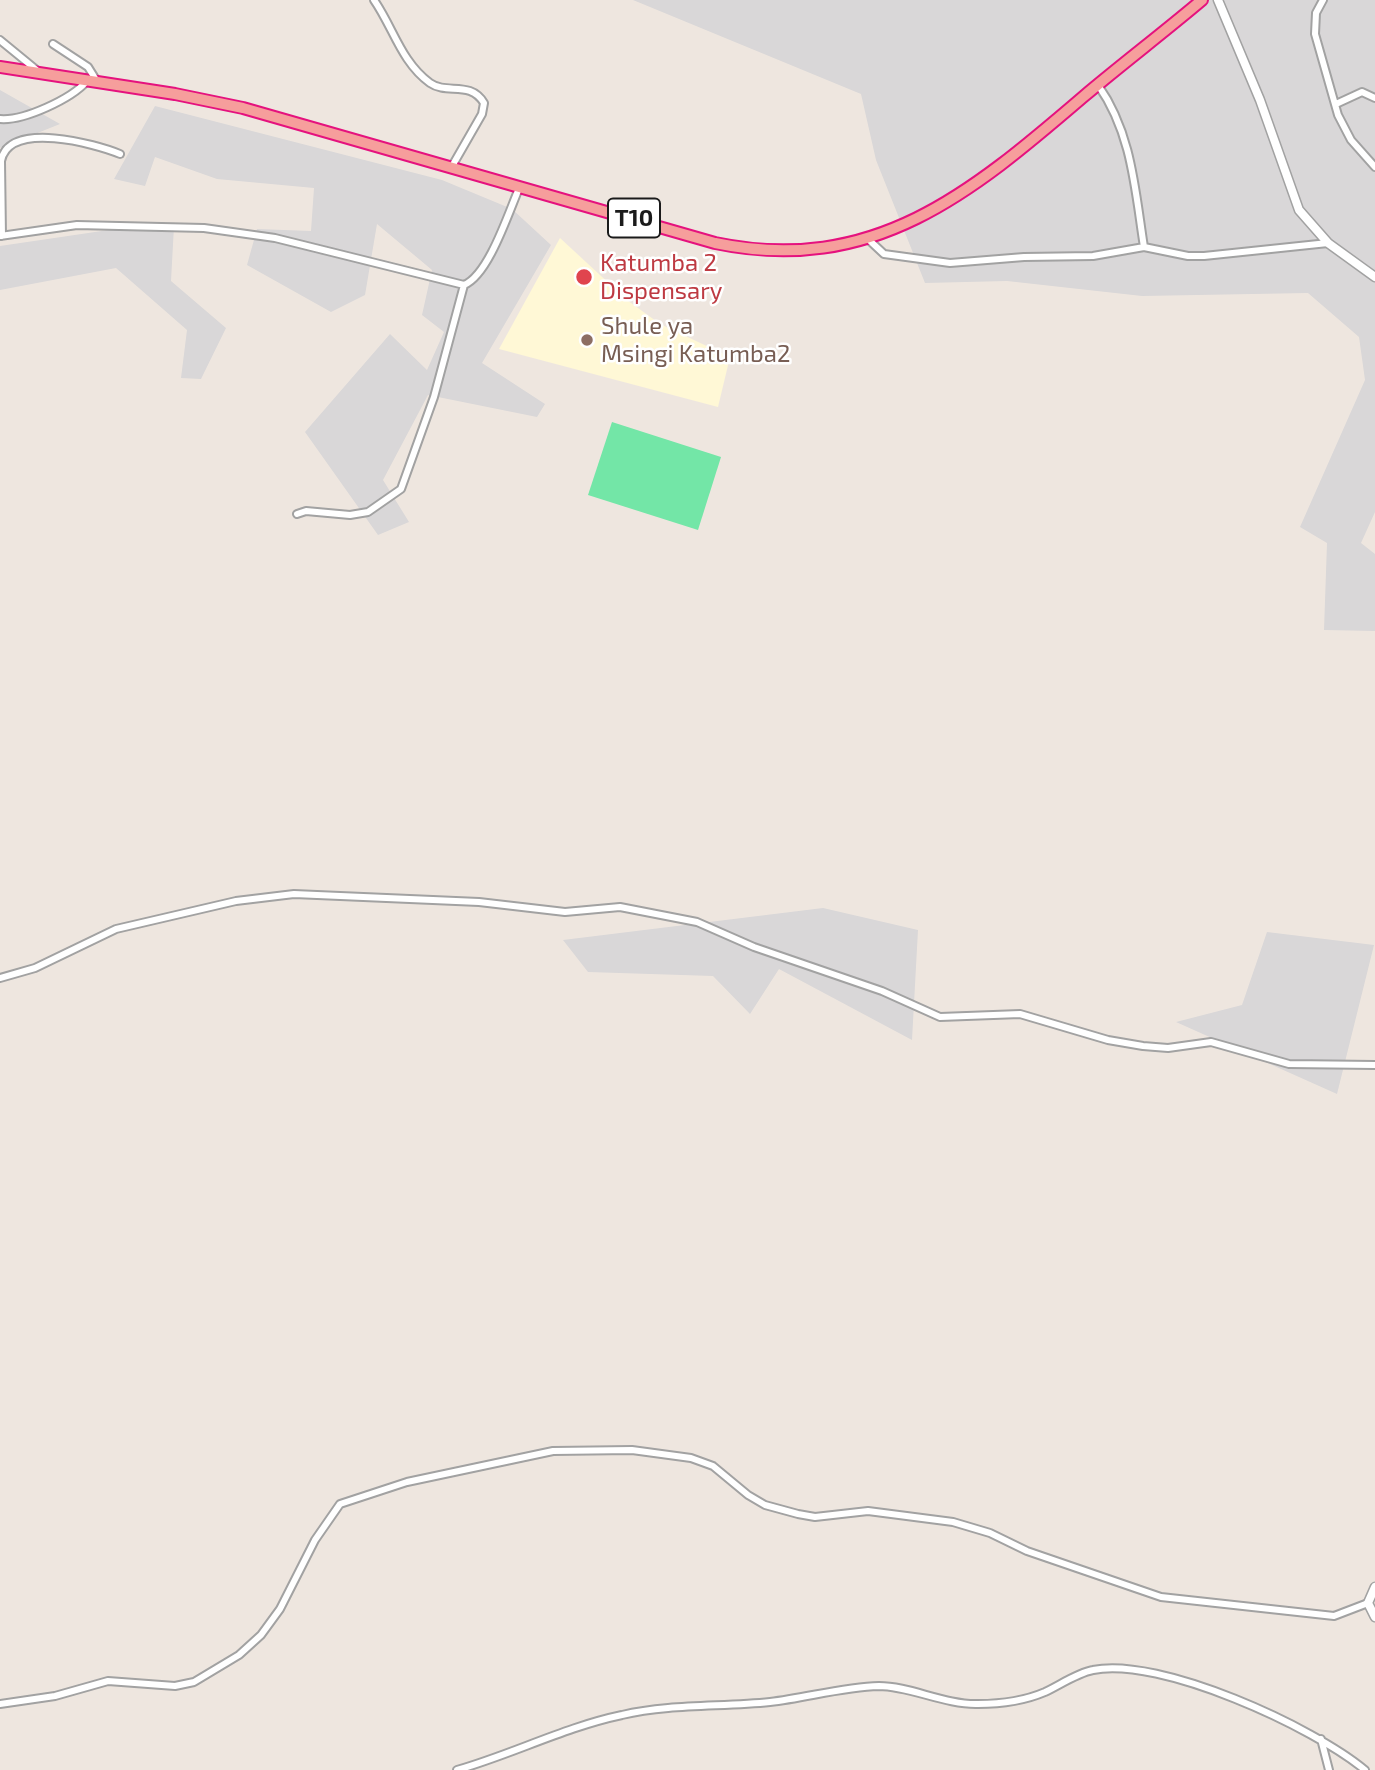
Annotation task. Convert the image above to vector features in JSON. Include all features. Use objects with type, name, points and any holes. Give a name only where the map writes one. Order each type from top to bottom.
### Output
[{"type":"highway","name":"T10","points":[[0,66],[175,94],[265,114],[737,247],[811,250],[868,239],[919,220],[964,193],[1202,0]]},
{"type":"street","points":[[374,0],[399,47],[425,79],[437,87],[467,89],[484,103],[482,114],[450,168]]},
{"type":"street","points":[[1218,0],[1260,100],[1292,196],[1305,220],[1328,243],[1375,276]]},
{"type":"street","points":[[1323,0],[1316,13],[1315,34],[1343,128],[1375,167]]},
{"type":"street","points":[[0,40],[40,74]]},
{"type":"street","points":[[0,119],[13,120],[29,114],[92,82],[88,67],[53,44]]},
{"type":"street","points":[[1098,85],[1119,117],[1131,164],[1144,247]]},
{"type":"street","points":[[1336,104],[1362,92],[1375,97]]},
{"type":"street","points":[[120,154],[90,144],[50,137],[10,147],[4,152],[1,161],[1,236],[77,225],[195,227],[275,238],[464,285]]},
{"type":"street","points":[[297,514],[306,511],[350,515],[368,512],[401,489],[434,397],[464,285],[477,276],[520,186]]},
{"type":"street","points":[[868,239],[884,254],[950,263],[1024,257],[1093,256],[1144,247],[1204,256],[1328,243]]},
{"type":"street","points":[[0,978],[35,968],[116,929],[236,901],[283,895],[479,902],[565,912],[620,907],[697,922],[754,947],[882,991],[940,1017],[1020,1014],[1108,1040],[1143,1046],[1168,1048],[1211,1042],[1289,1064],[1375,1065]]},
{"type":"street","points":[[0,1704],[55,1696],[108,1681],[174,1686],[194,1682],[239,1656],[261,1635],[280,1609],[315,1540],[340,1504],[407,1482],[553,1451],[632,1450],[691,1458],[713,1466],[757,1500],[787,1511],[816,1517],[868,1511],[953,1522],[990,1533],[1027,1551],[1161,1597],[1334,1616],[1368,1604],[1375,1587]]},
{"type":"street","points":[[1368,1604],[1375,1617]]},
{"type":"street","points":[[457,1770],[499,1758],[576,1727],[625,1714],[771,1702],[882,1686],[975,1704],[1015,1702],[1042,1693],[1091,1670],[1121,1667],[1171,1677],[1269,1713],[1321,1739],[1365,1770]]},
{"type":"street","points":[[1321,1739],[1329,1770]]},
{"type":"shaded area","points":[[633,0],[1375,0],[1375,512],[1361,543],[1375,554],[1375,631],[1324,630],[1327,543],[1300,527],[1365,380],[1359,337],[1308,293],[1142,296],[1007,281],[925,283],[876,160],[861,94]]},
{"type":"shaded area","points":[[0,90],[60,124],[0,148]]},
{"type":"shaded area","points":[[155,106],[442,180],[512,209],[551,245],[482,363],[545,404],[537,417],[428,395],[383,480],[409,522],[378,535],[305,432],[390,334],[427,370],[444,332],[422,315],[432,270],[377,224],[365,295],[331,312],[247,265],[257,229],[311,231],[314,188],[217,179],[155,157],[145,186],[114,179]]},
{"type":"shaded area","points":[[156,223],[174,226],[171,281],[226,328],[201,379],[181,378],[187,330],[116,268],[0,290],[0,246]]},
{"type":"shaded area","points":[[560,238],[627,300],[660,324],[730,357],[718,407],[499,349]]},
{"type":"shaded area","points":[[823,908],[918,930],[912,1040],[779,969],[750,1014],[713,976],[588,972],[563,940]]},
{"type":"shaded area","points":[[1267,932],[1374,945],[1337,1094],[1176,1022],[1242,1005]]},
{"type":"green space","points":[[612,422],[721,457],[698,530],[588,495]]},
{"type":"place","name":"Katumba 2 Dispensary","points":[[584,277]]},
{"type":"place","name":"Shule ya Msingi Katumba2","points":[[587,340]]}]
